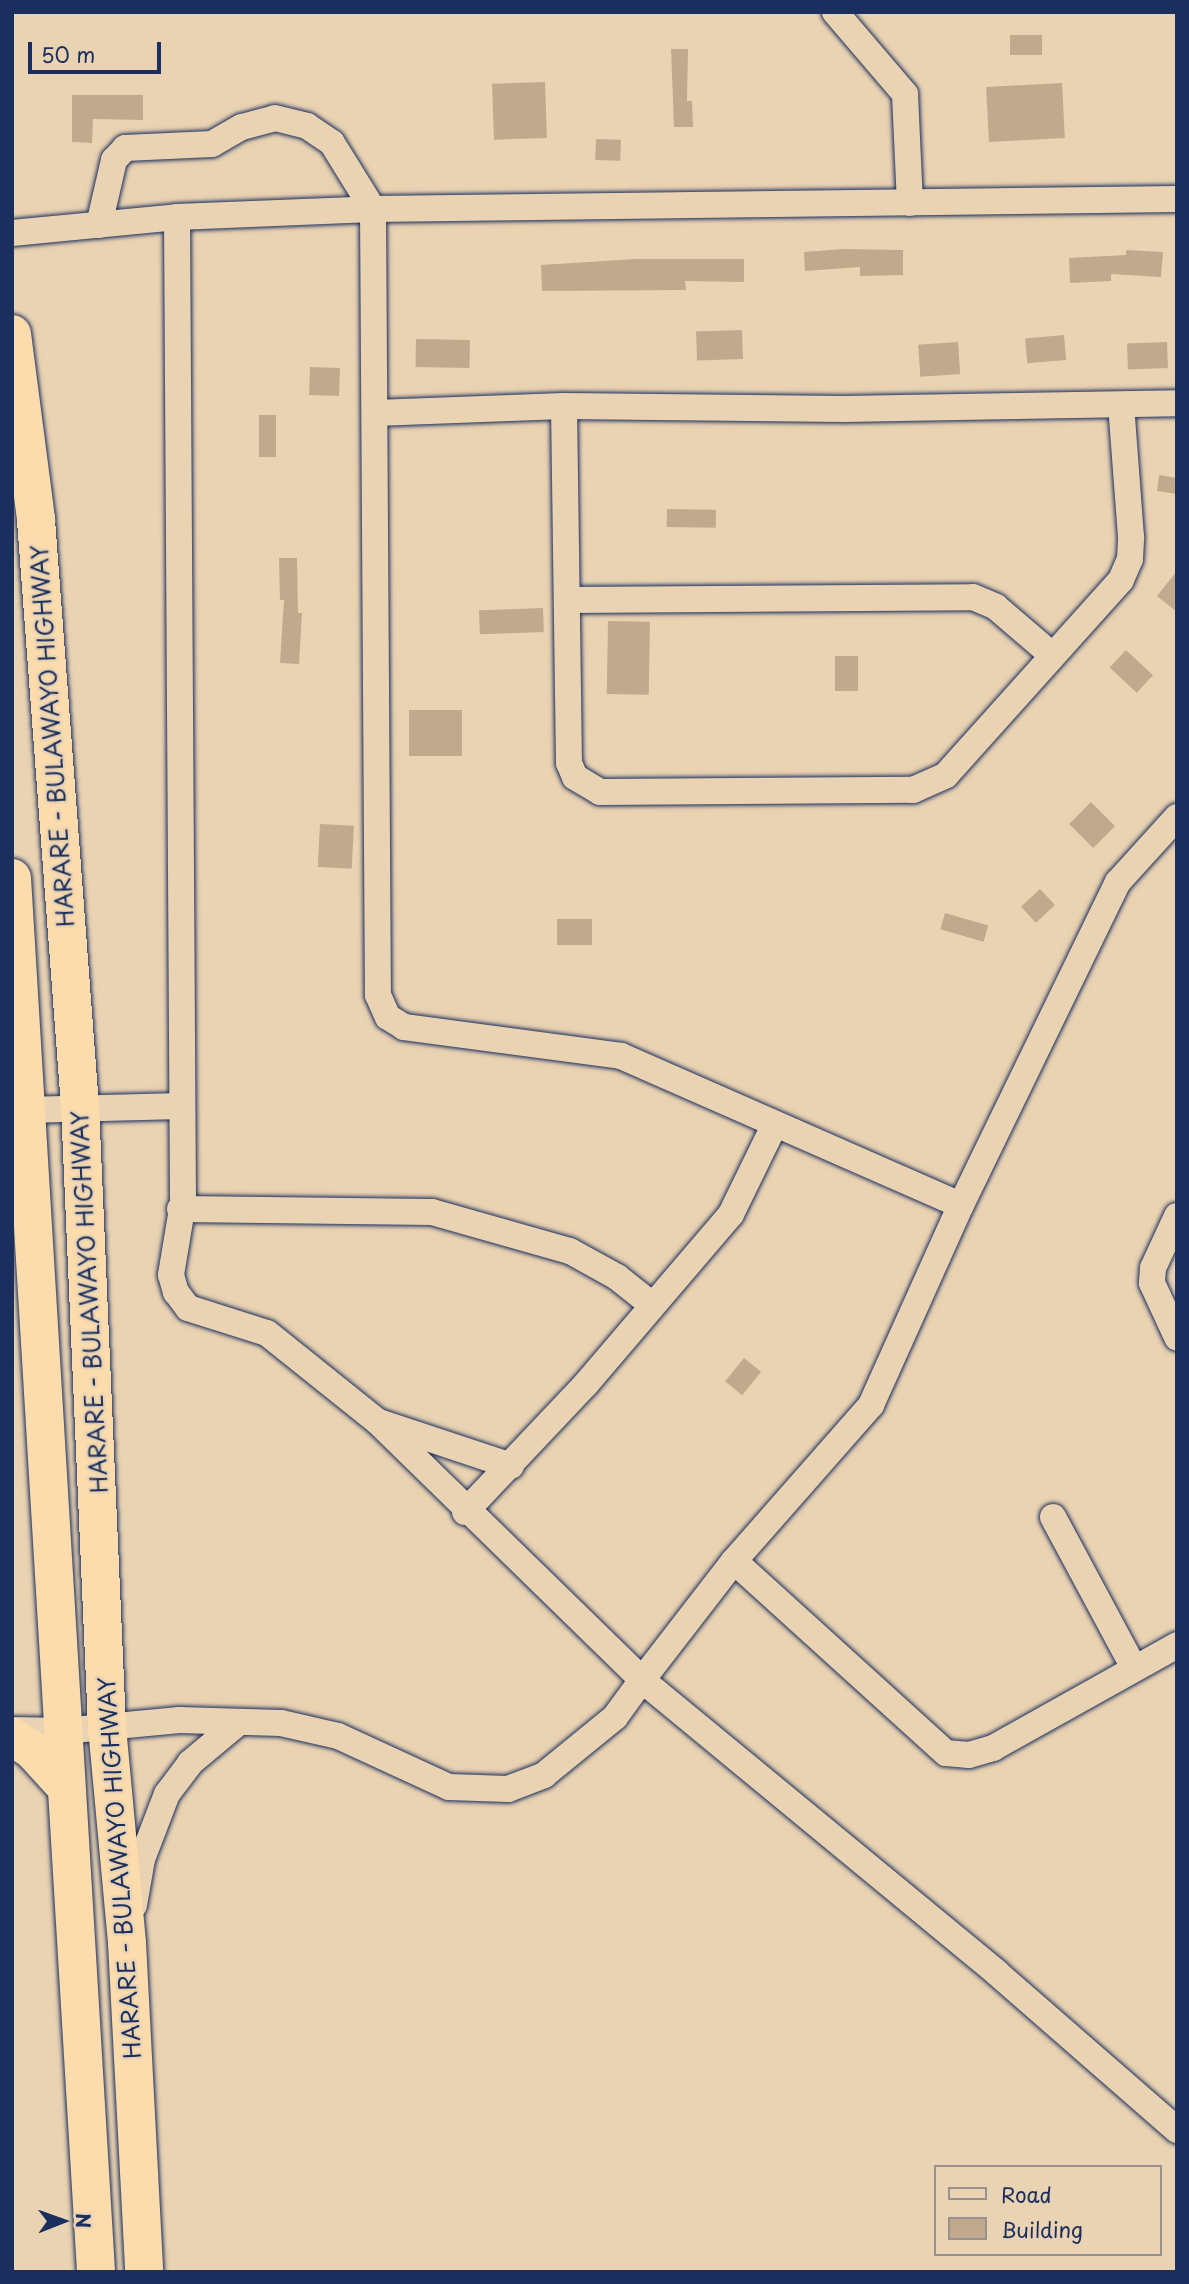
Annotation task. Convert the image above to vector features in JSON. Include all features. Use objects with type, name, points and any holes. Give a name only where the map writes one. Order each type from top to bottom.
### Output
[{"type":"highway","name":"HARARE - BULAWAYO HIGHWAY","points":[[12,334],[36,520],[80,1106],[107,1727],[127,1943],[144,2272]]},
{"type":"highway","name":"HARARE - BULAWAYO HIGHWAY","points":[[12,878],[96,2272]]},
{"type":"highway","points":[[12,1727],[49,1702],[60,1683]]},
{"type":"highway","points":[[12,1737],[32,1750],[65,1786]]},
{"type":"street","points":[[835,12],[905,94],[910,203]]},
{"type":"street","points":[[99,225],[114,160],[125,148],[203,145],[275,118],[307,126],[332,144],[373,209],[374,710],[381,1006],[388,1017],[404,1027],[621,1056],[714,1094],[774,1126],[961,1205]]},
{"type":"street","points":[[12,233],[177,217],[373,209],[1177,199]]},
{"type":"street","points":[[177,217],[180,1209],[171,1275],[188,1308],[267,1333],[377,1422],[465,1512],[483,1524],[642,1680],[997,1973],[1177,2130]]},
{"type":"street","points":[[375,413],[564,406],[1177,403]]},
{"type":"street","points":[[564,406],[569,600],[569,763],[575,777],[600,792],[913,790],[932,784],[964,760],[1052,655],[1121,580],[1130,559],[1121,405]]},
{"type":"street","points":[[569,600],[974,597],[996,607],[1052,655]]},
{"type":"street","points":[[12,1727],[63,1731],[178,1720],[281,1723],[338,1736],[449,1787],[508,1789],[544,1774],[615,1717],[734,1561],[870,1405],[961,1205],[1118,882],[1177,817]]},
{"type":"street","points":[[27,1110],[80,1106],[179,1106]]},
{"type":"street","points":[[465,1512],[586,1384],[651,1304],[731,1214],[774,1126]]},
{"type":"street","points":[[180,1209],[432,1212],[570,1251],[617,1277],[651,1304]]},
{"type":"street","points":[[1177,1216],[1153,1268],[1152,1283],[1177,1337]]},
{"type":"street","points":[[377,1422],[511,1466]]},
{"type":"street","points":[[1053,1517],[1134,1668]]},
{"type":"street","points":[[734,1561],[946,1754],[969,1755],[993,1748],[1177,1646]]},
{"type":"street","points":[[127,1943],[142,1859],[167,1794],[190,1763],[239,1722]]},
{"type":"building","points":[[1010,35],[1042,35],[1042,55],[1010,55]]},
{"type":"building","points":[[671,49],[688,49],[687,101],[692,101],[693,127],[674,127]]},
{"type":"building","points":[[545,82],[547,138],[494,140],[492,84]]},
{"type":"building","points":[[1062,83],[1065,138],[989,142],[986,87]]},
{"type":"building","points":[[72,95],[143,95],[143,120],[93,119],[92,143],[72,142]]},
{"type":"building","points":[[596,139],[621,140],[620,161],[595,160]]},
{"type":"building","points":[[843,249],[903,250],[903,275],[860,276],[860,267],[805,271],[804,252]]},
{"type":"building","points":[[1126,250],[1163,252],[1161,277],[1111,274],[1111,281],[1070,283],[1069,258],[1126,255]]},
{"type":"building","points":[[635,259],[744,259],[744,282],[685,281],[686,290],[542,291],[541,265]]},
{"type":"building","points":[[742,330],[743,359],[697,361],[696,332]]},
{"type":"building","points":[[1064,335],[1066,360],[1027,363],[1025,338]]},
{"type":"building","points":[[416,339],[470,340],[470,368],[416,367]]},
{"type":"building","points":[[958,342],[960,374],[920,377],[918,345]]},
{"type":"building","points":[[1167,342],[1168,368],[1128,369],[1127,343]]},
{"type":"building","points":[[310,367],[340,368],[339,396],[309,395]]},
{"type":"building","points":[[259,415],[276,415],[276,457],[259,457]]},
{"type":"building","points":[[1159,475],[1177,478],[1177,494],[1157,491]]},
{"type":"building","points":[[667,509],[716,510],[716,528],[667,527]]},
{"type":"building","points":[[279,558],[297,558],[298,613],[302,613],[299,664],[280,663],[284,600],[280,600]]},
{"type":"building","points":[[1177,571],[1177,612],[1157,596]]},
{"type":"building","points":[[543,608],[544,632],[480,634],[479,610]]},
{"type":"building","points":[[608,621],[650,622],[649,695],[607,694]]},
{"type":"building","points":[[1126,650],[1153,675],[1137,693],[1110,668]]},
{"type":"building","points":[[835,656],[858,656],[858,691],[835,691]]},
{"type":"building","points":[[409,710],[462,710],[462,756],[409,756]]},
{"type":"building","points":[[1091,802],[1115,826],[1093,848],[1069,824]]},
{"type":"building","points":[[320,824],[354,826],[352,869],[318,867]]},
{"type":"building","points":[[1040,889],[1055,905],[1036,923],[1021,907]]},
{"type":"building","points":[[945,913],[988,925],[984,942],[940,929]]},
{"type":"building","points":[[557,919],[592,919],[592,945],[557,945]]},
{"type":"building","points":[[744,1358],[761,1372],[742,1395],[725,1381]]}]
